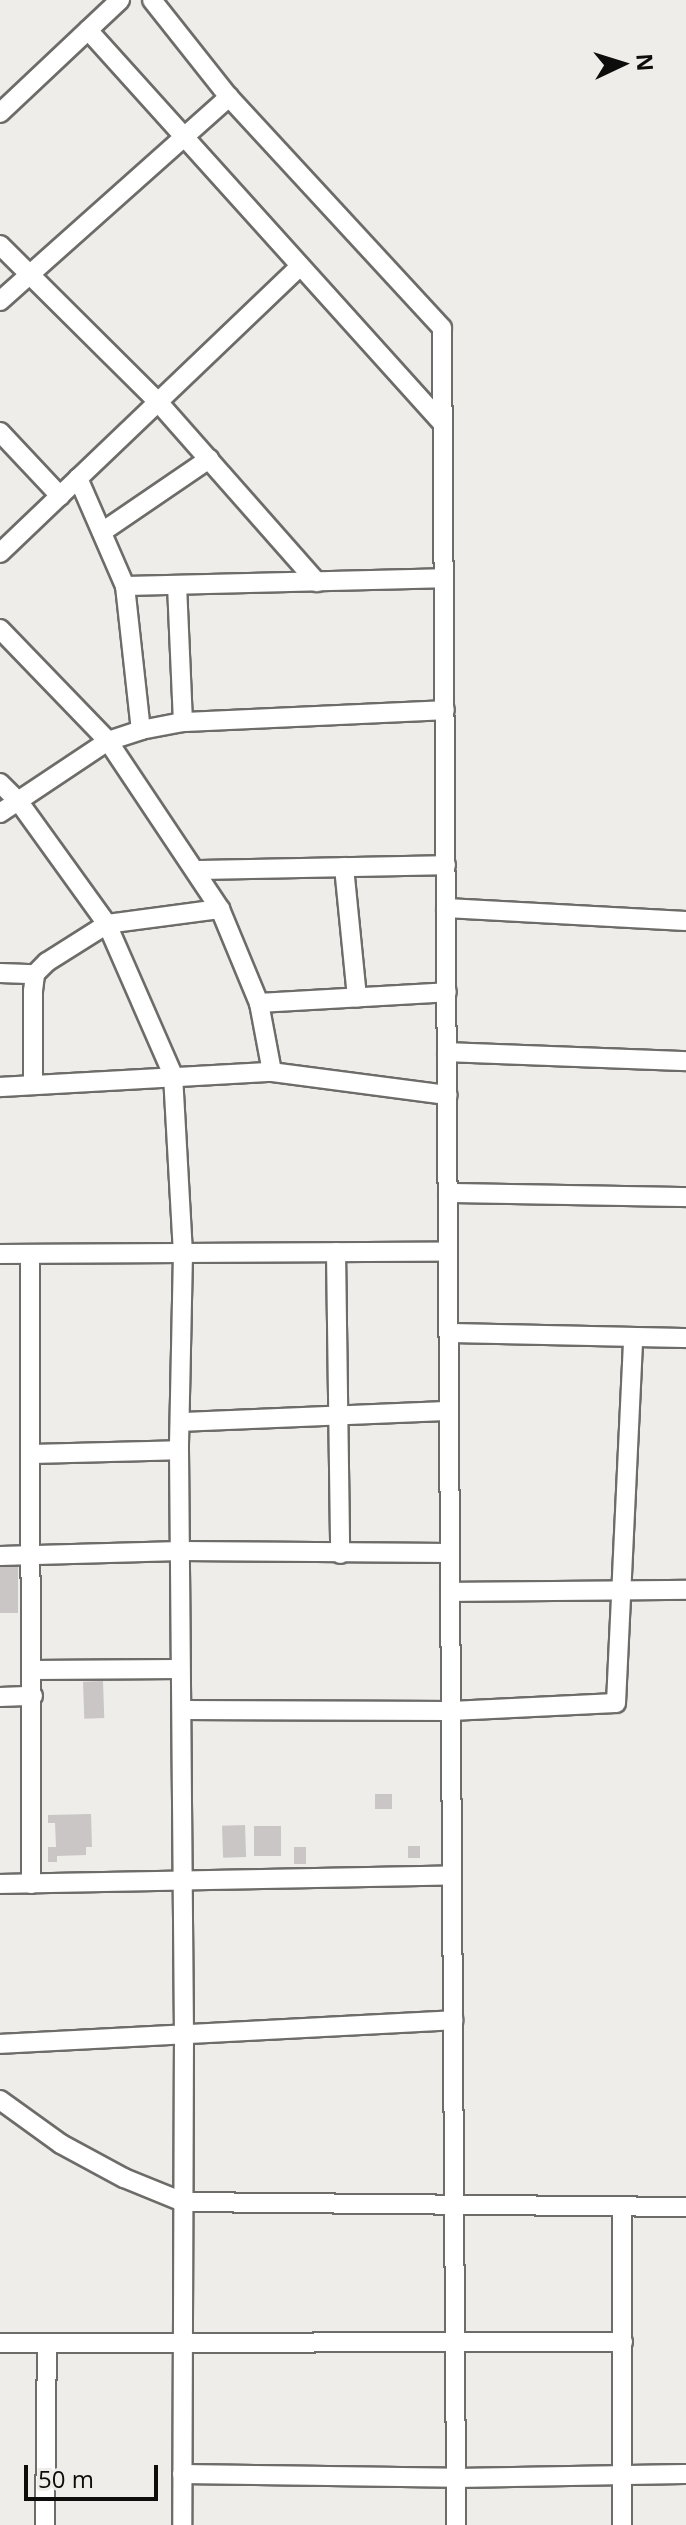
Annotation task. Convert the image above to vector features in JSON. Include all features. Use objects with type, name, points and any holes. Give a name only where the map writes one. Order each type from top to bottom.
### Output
[{"type":"street","points":[[0,113],[120,0]]},
{"type":"street","points":[[152,0],[229,97],[442,328],[456,2525]]},
{"type":"street","points":[[88,30],[443,424]]},
{"type":"street","points":[[0,301],[229,97]]},
{"type":"street","points":[[0,245],[159,403],[317,582]]},
{"type":"street","points":[[0,553],[300,266]]},
{"type":"street","points":[[0,432],[60,496]]},
{"type":"street","points":[[102,532],[209,459]]},
{"type":"street","points":[[78,478],[125,586],[141,730]]},
{"type":"street","points":[[125,586],[444,578]]},
{"type":"street","points":[[177,585],[183,722]]},
{"type":"street","points":[[0,629],[108,741],[220,909],[259,1003],[272,1072]]},
{"type":"street","points":[[0,813],[108,741],[141,730],[183,722],[445,710]]},
{"type":"street","points":[[0,783],[19,802],[107,924],[173,1075],[183,1253],[179,1450],[184,2033],[182,2525]]},
{"type":"street","points":[[196,870],[446,865]]},
{"type":"street","points":[[344,867],[357,997]]},
{"type":"street","points":[[446,908],[686,921]]},
{"type":"street","points":[[33,1084],[35,974],[47,962],[107,924],[220,909]]},
{"type":"street","points":[[0,973],[35,974]]},
{"type":"street","points":[[259,1003],[447,992]]},
{"type":"street","points":[[447,1052],[686,1061]]},
{"type":"street","points":[[0,1087],[173,1075],[272,1072],[447,1095]]},
{"type":"street","points":[[448,1193],[686,1197]]},
{"type":"street","points":[[336,1252],[340,1554]]},
{"type":"street","points":[[0,1254],[448,1252]]},
{"type":"street","points":[[30,1254],[31,1884]]},
{"type":"street","points":[[449,1333],[686,1338]]},
{"type":"street","points":[[182,1710],[451,1711],[616,1703],[633,1337]]},
{"type":"street","points":[[181,1422],[449,1411]]},
{"type":"street","points":[[31,1454],[179,1450]]},
{"type":"street","points":[[0,1556],[181,1551],[450,1553]]},
{"type":"street","points":[[450,1592],[622,1593],[686,1590]]},
{"type":"street","points":[[32,1670],[179,1669]]},
{"type":"street","points":[[0,1697],[33,1696]]},
{"type":"street","points":[[0,1884],[452,1875]]},
{"type":"street","points":[[0,2044],[453,2020]]},
{"type":"street","points":[[0,2100],[61,2144],[124,2178],[183,2202],[686,2207]]},
{"type":"street","points":[[622,2206],[622,2525]]},
{"type":"street","points":[[0,2343],[623,2342]]},
{"type":"street","points":[[45,2525],[47,2343]]},
{"type":"street","points":[[182,2474],[456,2478],[686,2474]]},
{"type":"building","points":[[0,1565],[18,1565],[18,1613],[0,1613]]},
{"type":"building","points":[[103,1681],[104,1718],[84,1719],[83,1682]]},
{"type":"building","points":[[375,1794],[392,1794],[392,1809],[375,1809]]},
{"type":"building","points":[[91,1814],[92,1847],[86,1847],[86,1855],[57,1856],[57,1862],[48,1862],[48,1847],[56,1847],[55,1823],[48,1823],[48,1815]]},
{"type":"building","points":[[245,1825],[246,1857],[223,1858],[222,1826]]},
{"type":"building","points":[[254,1826],[281,1826],[281,1856],[254,1856]]},
{"type":"building","points":[[408,1846],[420,1846],[420,1858],[408,1858]]},
{"type":"building","points":[[294,1847],[306,1847],[306,1864],[294,1864]]}]
